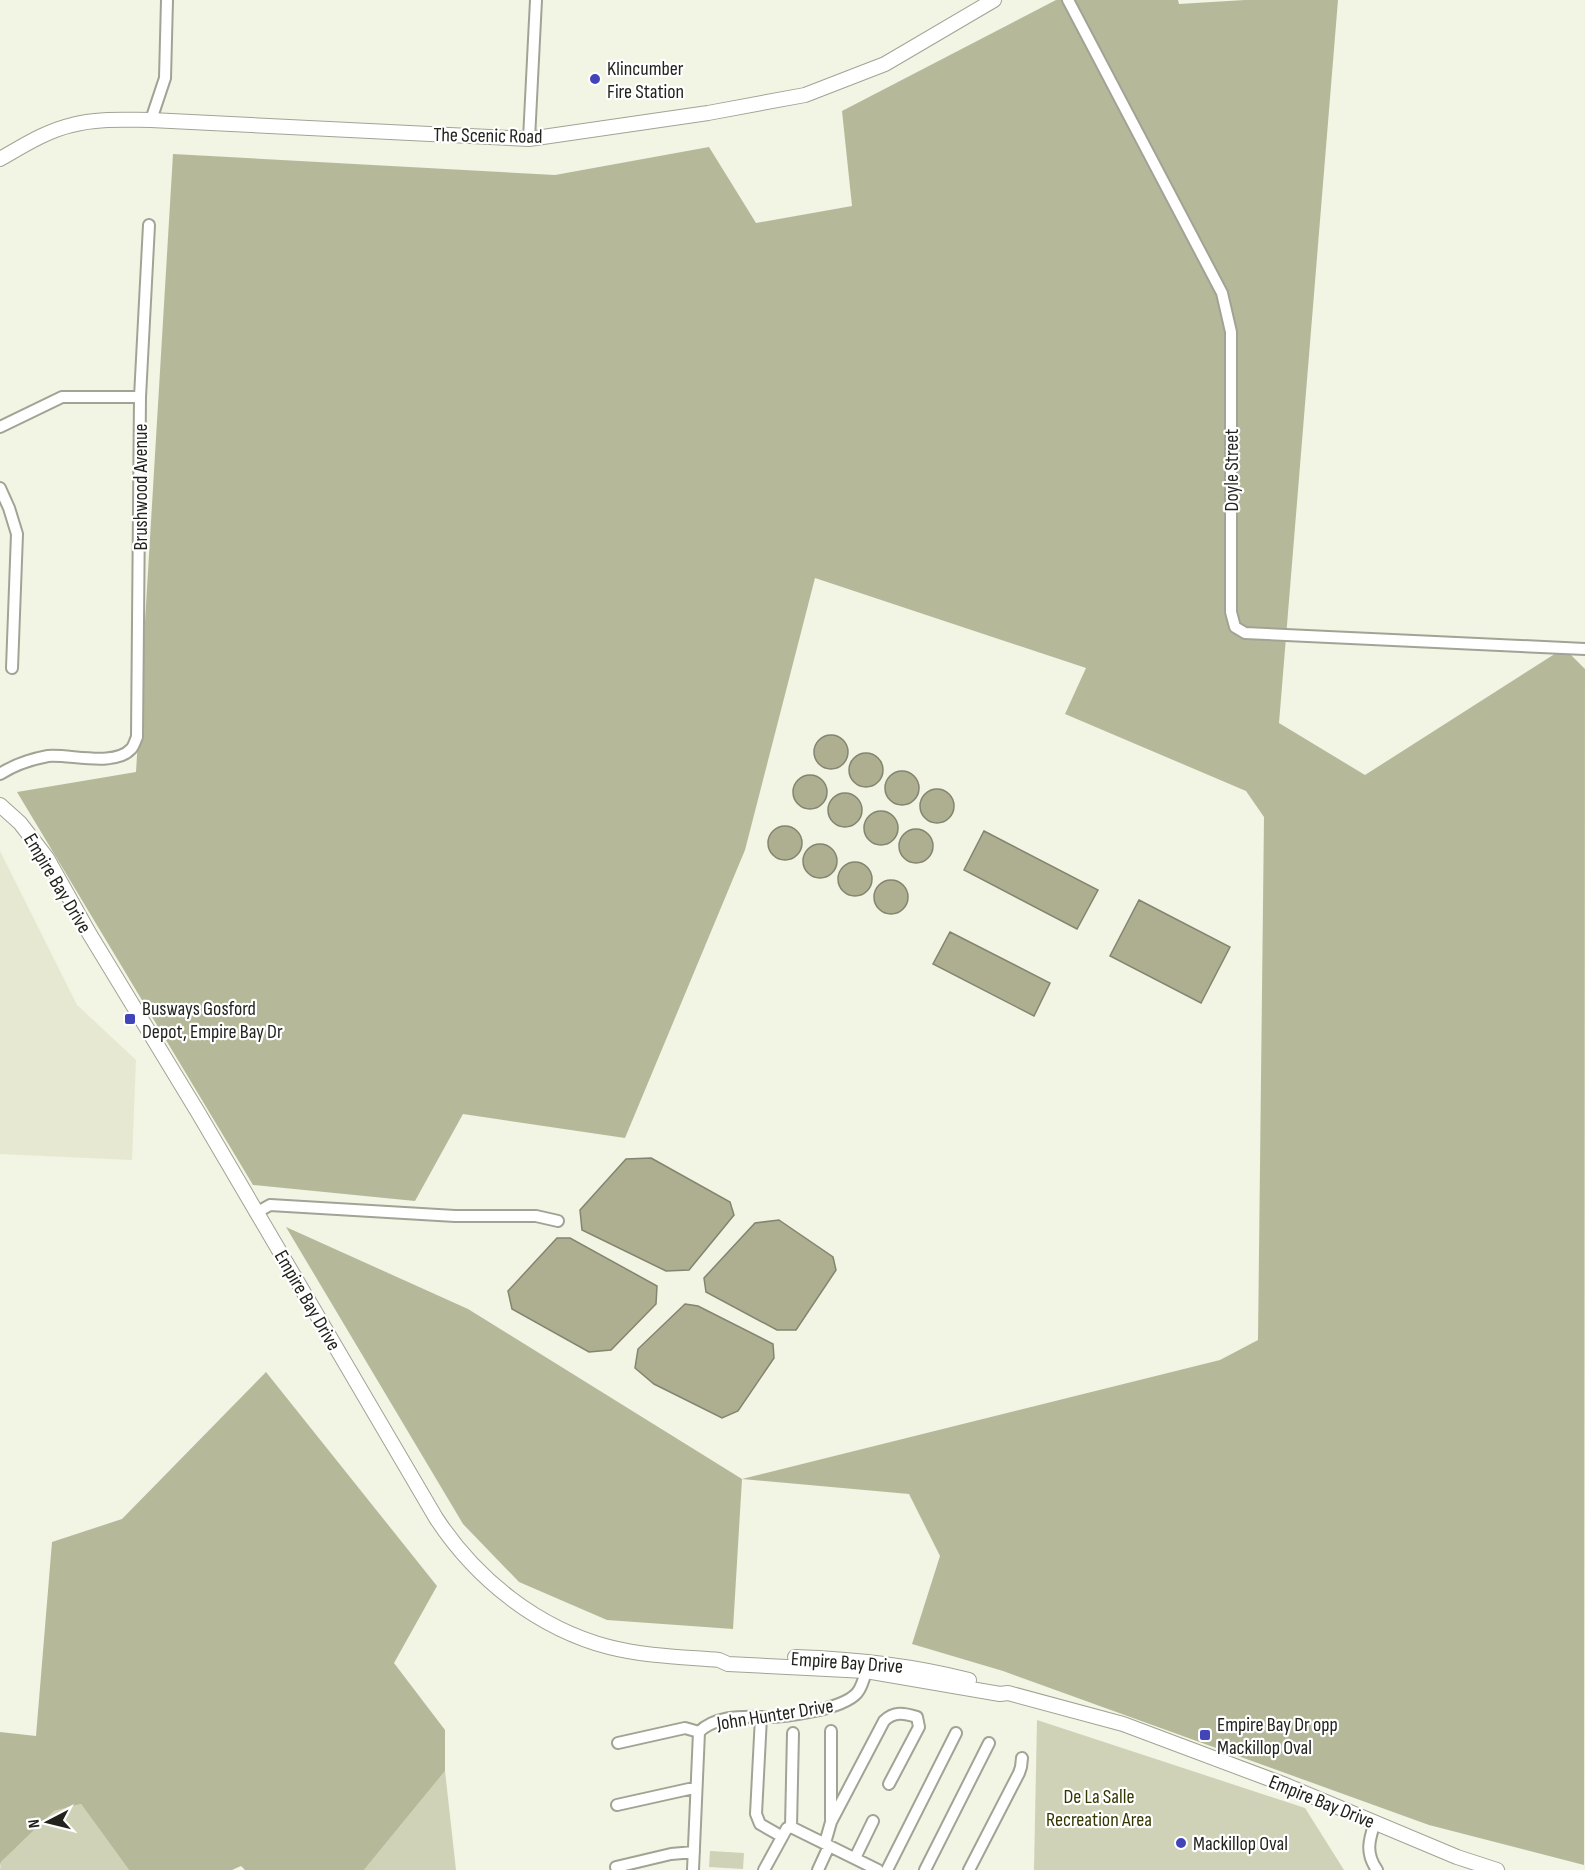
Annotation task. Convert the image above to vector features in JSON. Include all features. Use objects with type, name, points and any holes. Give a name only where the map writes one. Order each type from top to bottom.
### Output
[{"type":"main road","name":"The Scenic Road","points":[[0,159],[45,134],[71,125],[95,121],[151,120],[529,139],[708,113],[805,95],[885,64],[994,0]]},
{"type":"main road","name":"Empire Bay Drive","points":[[0,805],[20,822],[47,858],[88,933],[436,1518],[458,1549],[485,1577],[534,1615],[554,1626],[590,1641],[622,1650],[718,1660],[728,1664],[866,1671],[1000,1694],[1008,1693]]},
{"type":"main road","name":"Empire Bay Drive","points":[[718,1660],[728,1658],[858,1659],[906,1666],[999,1687],[1008,1693],[1123,1724],[1283,1784],[1457,1857],[1497,1870]]},
{"type":"main road","points":[[824,1658],[826,1661],[852,1664],[866,1671],[874,1667],[895,1670],[906,1666]]},
{"type":"street","points":[[151,120],[165,78],[167,0]]},
{"type":"street","points":[[529,139],[536,0]]},
{"type":"street","name":"Doyle Street","points":[[1068,0],[1222,293],[1231,332],[1231,612],[1235,627],[1245,633],[1585,649]]},
{"type":"street","name":"Brushwood Avenue","points":[[0,774],[25,762],[50,756],[114,757],[125,754],[133,748],[137,737],[140,397],[149,225]]},
{"type":"street","points":[[0,427],[62,397],[140,397]]},
{"type":"street","points":[[0,488],[17,534],[12,668]]},
{"type":"street","points":[[256,1213],[270,1205],[455,1216],[536,1216],[558,1221]]},
{"type":"street","name":"John Hunter Drive","points":[[693,1870],[699,1732],[707,1725],[721,1720],[749,1715],[761,1717],[835,1706],[857,1693],[866,1671]]},
{"type":"street","points":[[831,1822],[884,1721],[892,1714],[898,1713],[917,1717],[919,1726],[890,1784]]},
{"type":"street","points":[[761,1717],[756,1814],[760,1824],[781,1836]]},
{"type":"street","points":[[618,1743],[685,1728],[699,1732]]},
{"type":"street","points":[[818,1870],[827,1845],[831,1822],[831,1731]]},
{"type":"street","points":[[792,1827],[793,1733]]},
{"type":"street","points":[[887,1870],[956,1733]]},
{"type":"street","points":[[926,1870],[989,1743]]},
{"type":"street","points":[[969,1870],[1019,1773],[1022,1758]]},
{"type":"street","points":[[617,1805],[696,1789]]},
{"type":"street","points":[[859,1864],[873,1821]]},
{"type":"street","points":[[1375,1822],[1368,1847],[1377,1870]]},
{"type":"street","points":[[764,1870],[781,1836],[787,1828],[792,1827],[859,1864],[878,1870]]},
{"type":"street","points":[[616,1867],[672,1854],[694,1852]]},
{"type":"shaded area","points":[[1056,0],[1178,0],[1179,4],[1245,0],[1338,0],[1279,723],[1365,775],[1564,648],[1585,669],[1584,1865],[1429,1825],[1003,1671],[912,1644],[940,1556],[909,1494],[742,1479],[1220,1360],[1258,1340],[1264,817],[1246,791],[1065,714],[1086,668],[815,578],[745,850],[625,1138],[463,1114],[415,1201],[253,1185],[17,792],[136,772],[173,154],[555,175],[709,147],[756,223],[852,206],[842,111]]},
{"type":"shaded area","points":[[831,735],[843,740],[848,752],[843,764],[831,769],[819,764],[814,752],[819,740]]},
{"type":"shaded area","points":[[866,753],[878,758],[883,770],[878,782],[866,787],[854,782],[849,770],[854,758]]},
{"type":"shaded area","points":[[902,771],[914,776],[919,788],[914,800],[902,805],[890,800],[885,788],[890,776]]},
{"type":"shaded area","points":[[810,775],[822,780],[827,792],[822,804],[810,809],[798,804],[793,792],[798,780]]},
{"type":"shaded area","points":[[937,789],[949,794],[954,806],[949,818],[937,823],[925,818],[920,806],[925,794]]},
{"type":"shaded area","points":[[845,793],[857,798],[862,810],[857,822],[845,827],[833,822],[828,810],[833,798]]},
{"type":"shaded area","points":[[881,811],[893,816],[898,828],[893,840],[881,845],[869,840],[864,828],[869,816]]},
{"type":"shaded area","points":[[785,826],[797,831],[802,843],[797,855],[785,860],[773,855],[768,843],[773,831]]},
{"type":"shaded area","points":[[916,829],[928,834],[933,846],[928,858],[916,863],[904,858],[899,846],[904,834]]},
{"type":"shaded area","points":[[984,831],[1098,890],[1077,929],[964,870]]},
{"type":"shaded area","points":[[820,844],[832,849],[837,861],[832,873],[820,878],[808,873],[803,861],[808,849]]},
{"type":"shaded area","points":[[0,851],[77,1005],[136,1060],[132,1160],[0,1154]]},
{"type":"shaded area","points":[[855,862],[867,867],[872,879],[867,891],[855,896],[843,891],[838,879],[843,867]]},
{"type":"shaded area","points":[[891,880],[903,885],[908,897],[903,909],[891,914],[879,909],[874,897],[879,885]]},
{"type":"shaded area","points":[[1139,900],[1230,947],[1201,1003],[1110,956]]},
{"type":"shaded area","points":[[950,932],[1050,983],[1034,1016],[933,964]]},
{"type":"shaded area","points":[[651,1158],[730,1202],[734,1215],[689,1270],[666,1271],[582,1230],[580,1210],[626,1159]]},
{"type":"shaded area","points":[[779,1220],[833,1257],[836,1270],[796,1330],[777,1330],[706,1292],[704,1278],[755,1223]]},
{"type":"shaded area","points":[[286,1227],[468,1309],[742,1479],[733,1629],[607,1620],[519,1582],[463,1524]]},
{"type":"shaded area","points":[[557,1238],[570,1238],[657,1286],[656,1304],[611,1350],[589,1352],[512,1309],[508,1291]]},
{"type":"shaded area","points":[[685,1304],[698,1306],[773,1344],[774,1358],[738,1411],[722,1418],[654,1384],[635,1368],[638,1349]]},
{"type":"shaded area","points":[[266,1372],[437,1586],[394,1663],[445,1730],[445,1771],[364,1870],[245,1870],[241,1866],[232,1870],[129,1870],[81,1804],[54,1811],[1,1862],[0,1866],[0,1732],[36,1736],[52,1542],[122,1519]]},
{"type":"green space","name":"De La Salle Recreation Area","points":[[1037,1720],[1305,1808],[1344,1870],[1034,1870]]},
{"type":"green space","points":[[445,1771],[456,1870],[364,1870]]},
{"type":"green space","points":[[81,1804],[129,1870],[0,1870],[1,1862],[54,1811]]},
{"type":"green space","points":[[710,1851],[744,1853],[743,1869],[709,1867]]},
{"type":"place","name":"KIincumber Fire Station","points":[[595,79]]},
{"type":"place","name":"Busways Gosford Depot, Empire Bay Dr","points":[[130,1019]]},
{"type":"place","name":"Empire Bay Dr opp Mackillop Oval","points":[[1205,1735]]},
{"type":"place","name":"Mackillop Oval","points":[[1181,1843]]}]
